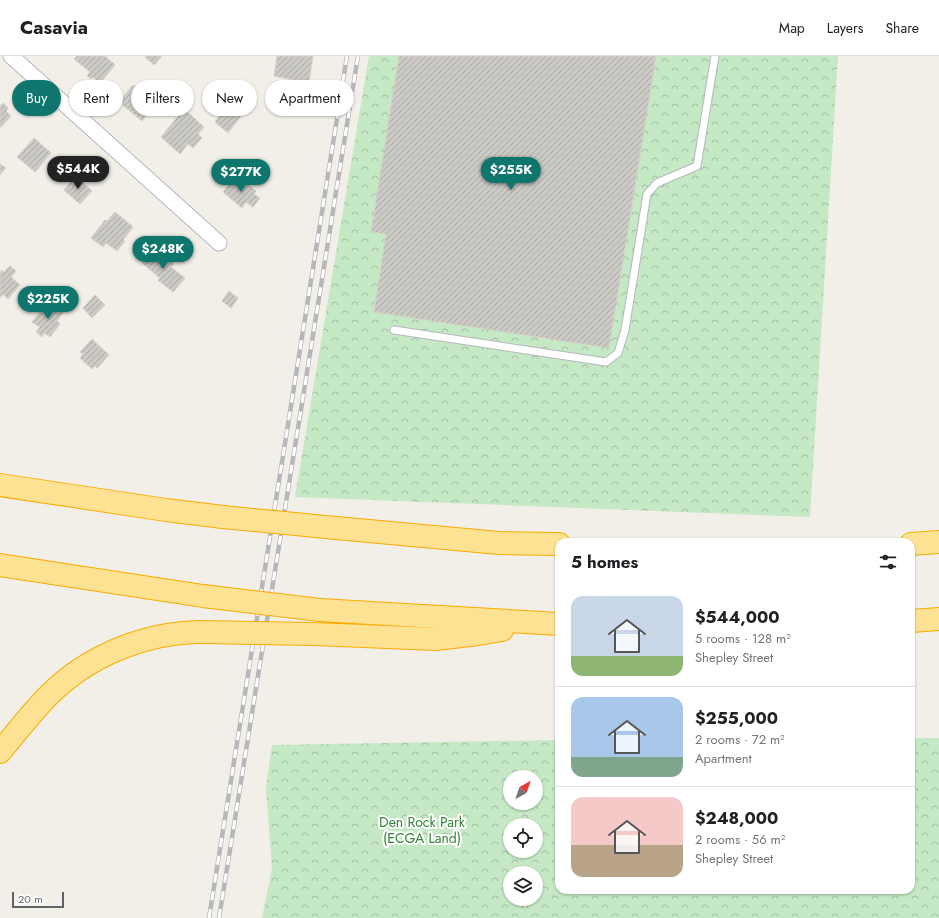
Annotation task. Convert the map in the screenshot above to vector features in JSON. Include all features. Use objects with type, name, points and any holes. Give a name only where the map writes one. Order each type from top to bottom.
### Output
[{"type":"highway","points":[[0,485],[223,517],[499,543],[555,544]]},
{"type":"highway","points":[[915,544],[939,542]]},
{"type":"highway","points":[[0,565],[203,596],[320,610],[555,624]]},
{"type":"highway","points":[[915,621],[939,619]]},
{"type":"highway","points":[[0,752],[49,694],[75,674],[119,649],[151,638],[180,633],[200,632],[314,634],[436,639],[478,634],[535,623]]},
{"type":"street","points":[[11,56],[218,243]]},
{"type":"lane","points":[[394,330],[606,362],[618,353],[625,330],[647,194],[657,183],[697,166],[715,56]]},
{"type":"green space","points":[[369,56],[838,56],[810,517],[295,497]]},
{"type":"green space","name":"Den Rock Park (ECGA Land)","points":[[915,738],[939,738],[939,918],[262,918],[272,869],[266,788],[272,745],[555,740],[555,894],[915,894]]},
{"type":"building","points":[[77,56],[105,56],[115,65],[102,80],[96,80],[93,77],[91,79],[87,76],[90,72],[74,59]]},
{"type":"building","points":[[162,56],[154,65],[145,57]]},
{"type":"building","points":[[277,56],[313,56],[309,80],[294,80],[274,76]]},
{"type":"building","points":[[399,56],[656,56],[609,348],[374,312],[386,234],[371,232]]},
{"type":"building","points":[[131,87],[131,112],[123,105],[123,97]]},
{"type":"building","points":[[3,103],[8,108],[6,111],[11,116],[0,128],[0,106]]},
{"type":"building","points":[[136,116],[146,116],[142,121]]},
{"type":"building","points":[[178,116],[192,116],[204,127],[198,134],[202,138],[193,148],[188,144],[180,154],[161,137]]},
{"type":"building","points":[[220,116],[241,116],[228,133],[215,122]]},
{"type":"building","points":[[34,138],[51,153],[35,172],[17,157]]},
{"type":"building","points":[[0,164],[6,168],[0,175]]},
{"type":"building","points":[[236,175],[256,191],[254,194],[260,198],[253,207],[246,202],[242,208],[223,192]]},
{"type":"building","points":[[76,176],[92,191],[80,204],[64,190]]},
{"type":"building","points":[[115,212],[133,227],[117,251],[106,243],[103,247],[91,238],[105,220],[107,221]]},
{"type":"building","points":[[154,248],[174,264],[171,267],[185,278],[173,292],[158,280],[160,278],[142,263]]},
{"type":"building","points":[[10,266],[16,271],[11,277],[20,285],[8,299],[3,294],[0,298],[0,273],[2,270],[4,272]]},
{"type":"building","points":[[229,291],[238,298],[231,308],[222,301]]},
{"type":"building","points":[[95,295],[105,305],[92,318],[83,308]]},
{"type":"building","points":[[51,302],[63,312],[57,321],[60,324],[50,337],[44,333],[42,337],[36,332],[40,327],[32,322],[43,308],[45,310]]},
{"type":"building","points":[[92,339],[109,355],[97,368],[95,366],[92,369],[80,358],[83,354],[80,352]]},
{"type":"railway","points":[[209,918],[347,56]]},
{"type":"railway","points":[[219,918],[358,56]]}]
